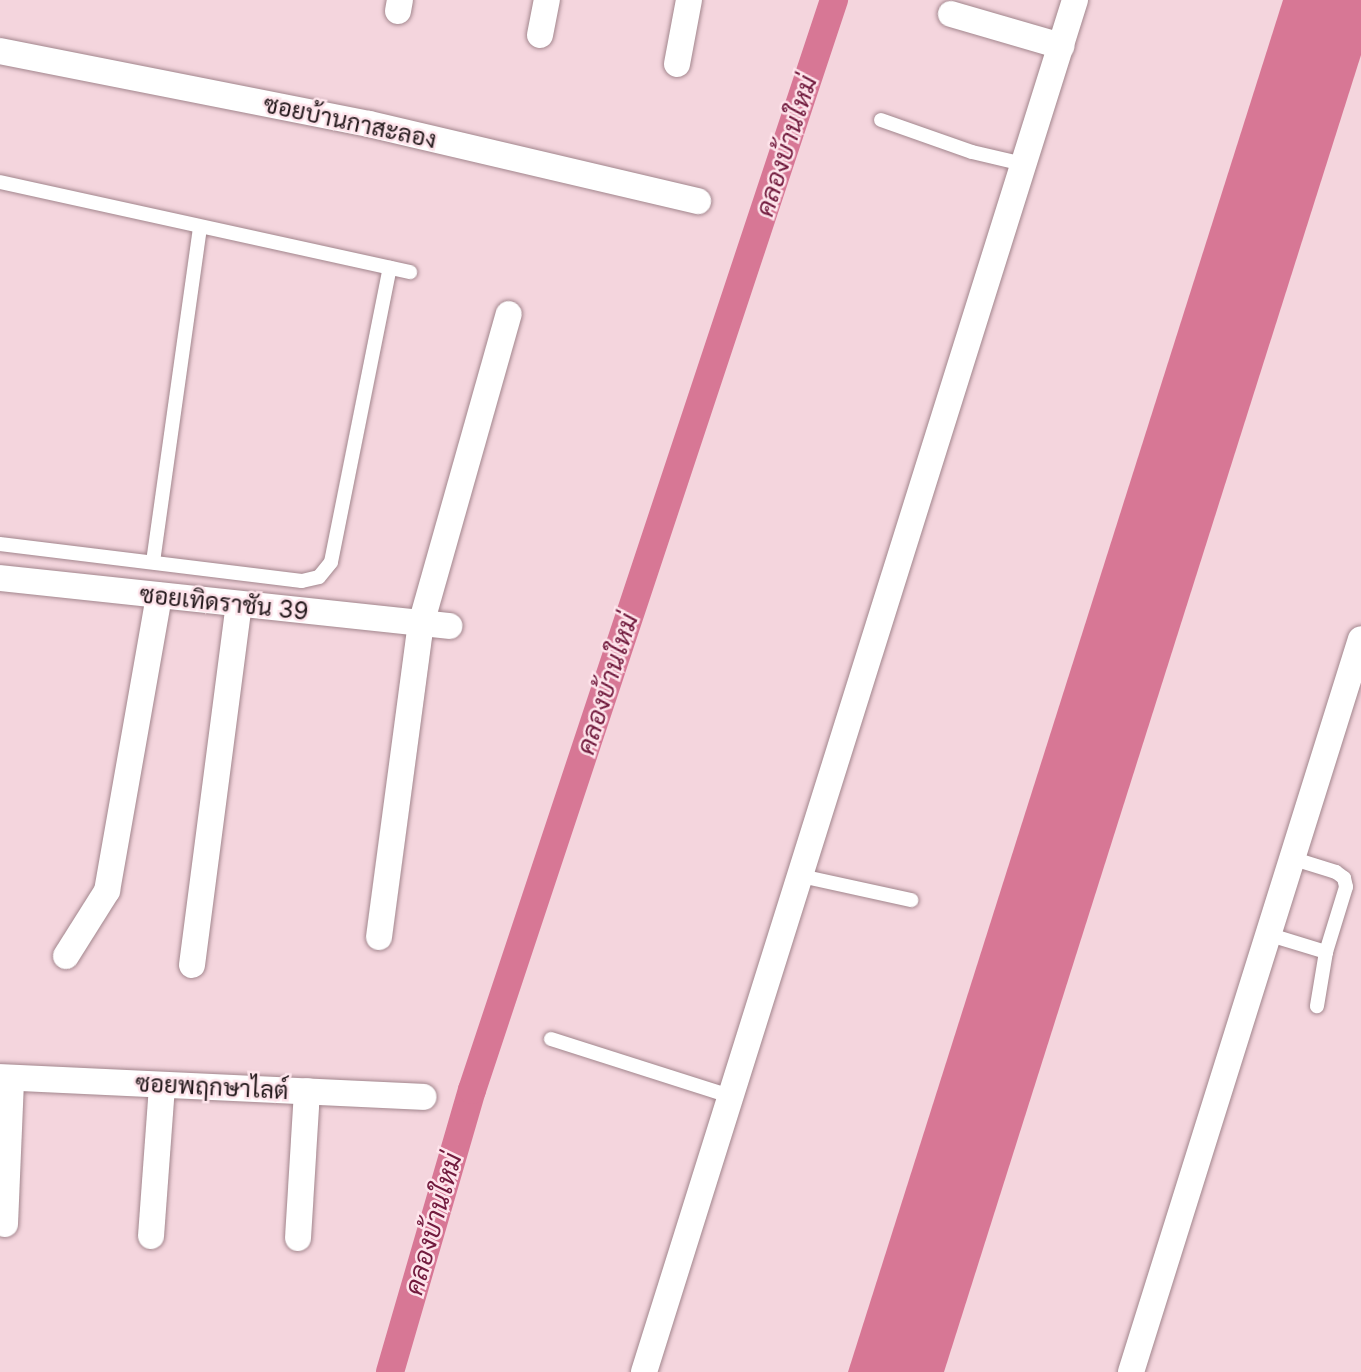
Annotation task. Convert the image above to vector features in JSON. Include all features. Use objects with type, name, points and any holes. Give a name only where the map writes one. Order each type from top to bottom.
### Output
[{"type":"street","points":[[540,35],[547,0]]},
{"type":"street","points":[[677,64],[689,0]]},
{"type":"street","points":[[644,1372],[1075,0]]},
{"type":"street","points":[[951,14],[1060,46]]},
{"type":"street","name":"ซอยบ้านกาสะลอง","points":[[0,51],[369,124],[698,201]]},
{"type":"street","points":[[379,937],[421,624],[509,314]]},
{"type":"street","name":"ซอยเทิดราชัน 39","points":[[0,578],[449,626]]},
{"type":"street","points":[[66,956],[107,891],[159,596]]},
{"type":"street","points":[[192,965],[239,604]]},
{"type":"street","points":[[1131,1372],[1361,639]]},
{"type":"street","points":[[5,1224],[6,1078]]},
{"type":"street","name":"ซอยพฤกษาไลต์","points":[[6,1078],[424,1097]]},
{"type":"street","points":[[151,1236],[162,1085]]},
{"type":"street","points":[[298,1238],[307,1091]]},
{"type":"lane","points":[[881,120],[972,152],[1023,164]]},
{"type":"lane","points":[[0,182],[410,272]]},
{"type":"lane","points":[[153,562],[200,227]]},
{"type":"lane","points":[[0,544],[302,581],[319,577],[331,562],[390,268]]},
{"type":"lane","points":[[1291,858],[1328,868],[1344,878],[1346,887],[1326,952],[1317,1006]]},
{"type":"lane","points":[[801,876],[911,900]]},
{"type":"lane","points":[[1267,934],[1326,952]]},
{"type":"lane","points":[[551,1039],[730,1096]]},
{"type":"shaded area","points":[[1283,0],[1361,0],[1361,55],[944,1372],[848,1372]]},
{"type":"waterway","name":"คลองบ้านใหม่","points":[[390,1372],[472,1090],[834,0]]}]
